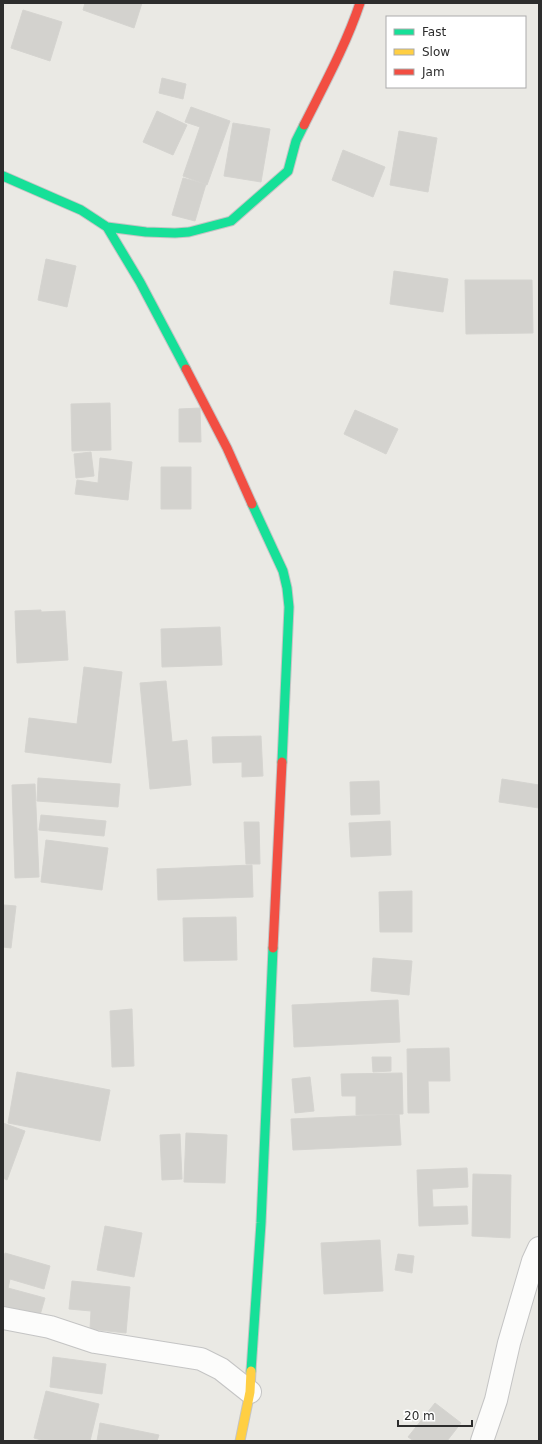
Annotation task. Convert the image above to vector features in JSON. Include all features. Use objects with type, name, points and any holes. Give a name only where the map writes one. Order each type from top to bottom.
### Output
[{"type":"street","points":[[107,227],[146,232],[175,233],[189,232],[231,221],[288,171],[296,141],[327,80],[360,3]]},
{"type":"street","points":[[3,176],[81,210],[107,227],[140,282],[227,448],[283,571],[287,588],[289,607],[270,986],[261,1223],[250,1392],[240,1441]]},
{"type":"street","points":[[482,1441],[496,1400],[508,1343],[533,1261],[539,1248]]},
{"type":"street","points":[[3,1318],[50,1327],[95,1342],[201,1359],[221,1369],[250,1392]]},
{"type":"building","points":[[85,3],[142,3],[134,28],[83,10]]},
{"type":"building","points":[[23,10],[62,22],[50,61],[11,48]]},
{"type":"building","points":[[162,78],[186,84],[183,99],[159,93]]},
{"type":"building","points":[[191,107],[230,121],[207,185],[183,176],[200,127],[185,122]]},
{"type":"building","points":[[157,111],[187,125],[173,155],[143,142]]},
{"type":"building","points":[[233,123],[270,129],[261,182],[224,176]]},
{"type":"building","points":[[399,131],[437,138],[428,192],[390,185]]},
{"type":"building","points":[[343,150],[385,167],[373,197],[332,180]]},
{"type":"building","points":[[183,178],[206,184],[195,221],[172,215]]},
{"type":"building","points":[[46,259],[76,266],[67,307],[38,300]]},
{"type":"building","points":[[394,271],[448,279],[443,312],[390,304]]},
{"type":"building","points":[[465,280],[532,280],[533,333],[466,334]]},
{"type":"building","points":[[110,403],[111,450],[72,451],[71,404]]},
{"type":"building","points":[[200,408],[201,442],[179,442],[179,409]]},
{"type":"building","points":[[355,410],[398,429],[386,454],[344,434]]},
{"type":"building","points":[[91,452],[94,476],[76,478],[74,454]]},
{"type":"building","points":[[100,458],[132,462],[128,500],[75,494],[77,480],[98,483]]},
{"type":"building","points":[[161,467],[191,467],[191,509],[161,509]]},
{"type":"building","points":[[41,610],[41,612],[65,611],[68,660],[17,663],[15,611]]},
{"type":"building","points":[[220,627],[222,665],[162,667],[161,629]]},
{"type":"building","points":[[84,667],[122,672],[111,763],[25,752],[29,718],[77,724]]},
{"type":"building","points":[[166,681],[172,742],[187,740],[191,785],[150,789],[140,683]]},
{"type":"building","points":[[261,736],[263,776],[242,777],[242,762],[213,763],[212,737]]},
{"type":"building","points":[[38,778],[120,784],[118,807],[37,801]]},
{"type":"building","points":[[502,779],[539,785],[539,808],[499,802]]},
{"type":"building","points":[[379,781],[380,814],[351,815],[350,782]]},
{"type":"building","points":[[35,784],[39,877],[15,878],[12,785]]},
{"type":"building","points":[[41,815],[106,821],[104,836],[39,830]]},
{"type":"building","points":[[390,821],[391,855],[351,857],[349,823]]},
{"type":"building","points":[[244,822],[259,822],[260,864],[246,864]]},
{"type":"building","points":[[46,840],[108,848],[102,890],[41,882]]},
{"type":"building","points":[[252,865],[253,897],[158,900],[157,869]]},
{"type":"building","points":[[412,891],[412,932],[380,932],[379,892]]},
{"type":"building","points":[[4,905],[16,906],[11,948],[3,947]]},
{"type":"building","points":[[236,917],[237,960],[184,961],[183,918]]},
{"type":"building","points":[[373,958],[412,961],[409,995],[371,991]]},
{"type":"building","points":[[398,1000],[400,1042],[294,1047],[292,1005]]},
{"type":"building","points":[[132,1009],[134,1066],[112,1067],[110,1011]]},
{"type":"building","points":[[449,1048],[450,1081],[428,1081],[429,1113],[408,1113],[407,1049]]},
{"type":"building","points":[[372,1057],[391,1057],[391,1071],[373,1072]]},
{"type":"building","points":[[17,1072],[110,1090],[100,1141],[8,1123]]},
{"type":"building","points":[[402,1073],[403,1114],[356,1115],[356,1096],[342,1096],[341,1074]]},
{"type":"building","points":[[310,1077],[314,1111],[295,1113],[292,1079]]},
{"type":"building","points":[[399,1114],[401,1145],[293,1150],[291,1119]]},
{"type":"building","points":[[3,1123],[25,1131],[7,1180],[3,1178]]},
{"type":"building","points":[[186,1133],[227,1135],[225,1183],[184,1182]]},
{"type":"building","points":[[180,1134],[182,1179],[162,1180],[160,1135]]},
{"type":"building","points":[[467,1168],[468,1187],[432,1189],[433,1207],[467,1206],[468,1224],[419,1226],[417,1170]]},
{"type":"building","points":[[473,1174],[511,1175],[510,1238],[472,1236]]},
{"type":"building","points":[[105,1226],[142,1233],[134,1277],[97,1270]]},
{"type":"building","points":[[380,1240],[383,1291],[324,1294],[321,1243]]},
{"type":"building","points":[[5,1253],[50,1266],[44,1289],[10,1279],[8,1288],[45,1298],[38,1322],[3,1313],[3,1261]]},
{"type":"building","points":[[398,1254],[414,1256],[412,1273],[395,1270]]},
{"type":"building","points":[[72,1281],[130,1287],[126,1333],[90,1329],[91,1311],[69,1309]]},
{"type":"building","points":[[53,1357],[106,1364],[102,1394],[50,1387]]},
{"type":"building","points":[[46,1391],[99,1404],[90,1441],[45,1441],[34,1438]]},
{"type":"building","points":[[435,1403],[461,1423],[447,1441],[414,1441],[408,1437]]},
{"type":"building","points":[[100,1423],[159,1435],[157,1441],[97,1441]]},
{"type":"traffic: fast","points":[[107,227],[146,232],[175,233],[189,232],[231,221],[288,171],[296,141],[304,125]]},
{"type":"traffic: fast","points":[[3,176],[81,210],[107,227],[140,282],[186,369]]},
{"type":"traffic: fast","points":[[252,504],[283,571],[287,588],[289,607],[282,762]]},
{"type":"traffic: fast","points":[[251,1371],[261,1223],[273,948]]},
{"type":"traffic: slow","points":[[240,1441],[250,1392],[251,1371]]},
{"type":"traffic: jam","points":[[304,125],[341,50],[360,3]]},
{"type":"traffic: jam","points":[[186,369],[227,448],[252,504]]},
{"type":"traffic: jam","points":[[273,948],[282,762]]}]
